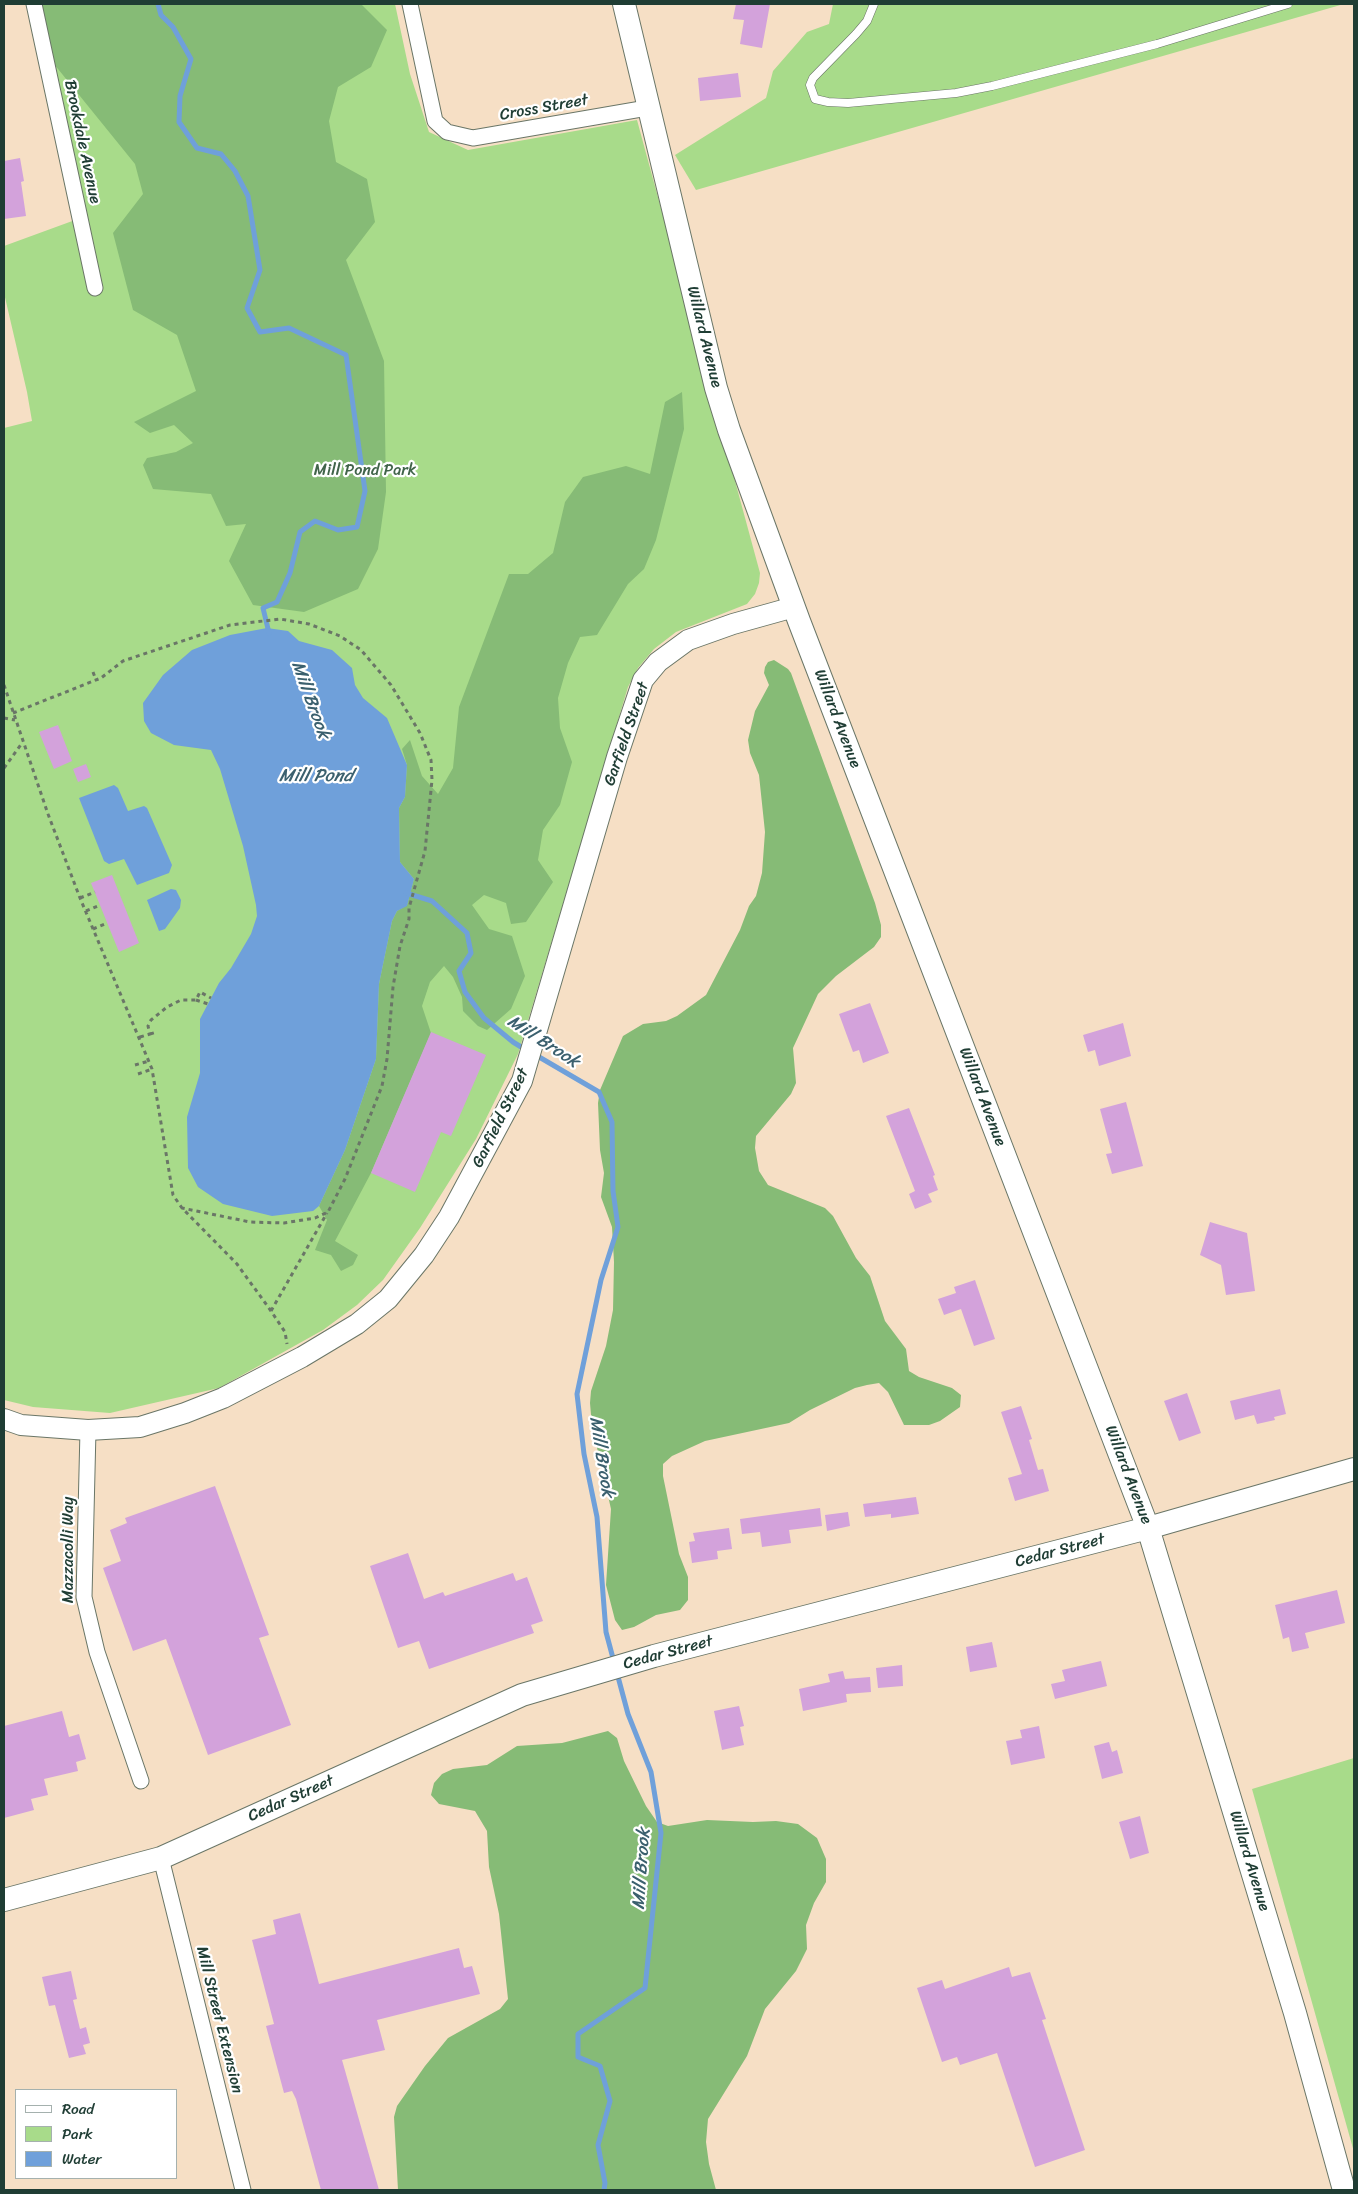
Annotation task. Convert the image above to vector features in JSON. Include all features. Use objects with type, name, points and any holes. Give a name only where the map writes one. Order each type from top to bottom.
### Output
[{"type":"main road","name":"Willard Avenue","points":[[624,4],[647,108],[716,388],[794,607],[1148,1528],[1295,2013],[1344,2190]]},
{"type":"main road","name":"Cedar Street","points":[[4,1900],[161,1858],[522,1694],[652,1657],[1148,1528],[1354,1469]]},
{"type":"street","name":"Brookdale Avenue","points":[[34,4],[95,288]]},
{"type":"street","name":"Cross Street","points":[[410,4],[435,121],[446,132],[473,138],[647,108]]},
{"type":"street","name":"Garfield Street","points":[[4,1419],[21,1425],[88,1430],[140,1426],[185,1413],[223,1398],[302,1357],[357,1324],[388,1299],[424,1255],[457,1203],[522,1081],[617,757],[643,680],[662,658],[688,640],[726,626],[794,607]]},
{"type":"street","name":"Mazzacolli Way","points":[[88,1430],[84,1597],[97,1652],[141,1781]]},
{"type":"street","name":"Mill Street Extension","points":[[161,1858],[243,2190]]},
{"type":"lane","points":[[874,4],[867,21],[813,78],[810,85],[816,99],[848,103],[956,93],[992,86],[1157,44],[1288,4]]},
{"type":"path","points":[[13,714],[96,680],[123,661],[230,625],[280,619],[309,624],[340,636],[361,650],[391,685],[420,733],[430,760],[432,780],[425,851],[409,908],[409,919],[400,946],[392,987],[388,1059],[382,1086],[345,1179],[271,1310]]},
{"type":"path","points":[[93,672],[96,680]]},
{"type":"path","points":[[4,685],[80,898],[152,1069],[173,1195],[182,1208],[237,1264],[285,1332],[288,1347]]},
{"type":"path","points":[[4,718],[15,720]]},
{"type":"path","points":[[4,768],[23,742]]},
{"type":"path","points":[[80,898],[95,892]]},
{"type":"path","points":[[86,911],[100,905]]},
{"type":"path","points":[[93,929],[107,923]]},
{"type":"path","points":[[196,1000],[200,992],[211,998]]},
{"type":"path","points":[[150,1034],[148,1026],[157,1013],[181,1000],[196,1000],[208,1004]]},
{"type":"path","points":[[140,1037],[157,1032]]},
{"type":"path","points":[[135,1065],[149,1061]]},
{"type":"path","points":[[138,1074],[152,1069]]},
{"type":"path","points":[[182,1208],[250,1222],[284,1223],[315,1218],[328,1212]]},
{"type":"green space","name":"Mill Pond Park","points":[[42,4],[395,4],[410,74],[429,132],[468,150],[637,120],[760,573],[755,594],[747,604],[676,632],[654,649],[638,668],[628,687],[518,1054],[476,1139],[420,1228],[383,1280],[357,1305],[323,1330],[219,1388],[110,1413],[33,1407],[4,1400],[4,428],[32,421],[4,293],[4,246],[86,216]]},
{"type":"green space","points":[[42,4],[361,4],[387,30],[371,67],[338,87],[329,121],[336,162],[367,179],[375,222],[346,260],[384,361],[386,492],[378,549],[358,589],[304,612],[253,605],[229,561],[246,524],[226,526],[211,494],[153,489],[143,465],[147,458],[176,452],[193,443],[174,425],[150,433],[134,422],[196,391],[177,335],[133,310],[113,233],[143,194],[135,164],[54,64]]},
{"type":"green space","points":[[833,4],[1344,4],[696,190],[675,155],[766,98],[773,71],[807,32],[829,24]]},
{"type":"green space","points":[[682,392],[684,429],[656,540],[644,569],[628,584],[597,635],[580,637],[568,663],[558,698],[560,728],[572,762],[560,805],[543,830],[538,860],[553,882],[526,922],[511,924],[506,903],[484,895],[472,905],[489,929],[512,936],[525,976],[511,1009],[487,1030],[478,1026],[463,1011],[462,997],[453,977],[444,966],[430,982],[422,1006],[431,1033],[371,1173],[335,1241],[358,1255],[353,1265],[341,1271],[331,1255],[315,1250],[327,1220],[319,1206],[345,1150],[376,1059],[379,984],[392,921],[397,911],[407,905],[414,879],[400,862],[399,808],[405,797],[407,765],[402,749],[410,740],[422,776],[438,794],[453,768],[459,707],[509,574],[528,574],[553,553],[565,502],[583,477],[626,466],[650,474],[665,402]]},
{"type":"green space","points":[[774,660],[791,673],[875,903],[881,925],[881,937],[874,947],[836,976],[818,994],[793,1048],[796,1083],[791,1094],[756,1136],[755,1148],[759,1171],[768,1185],[825,1208],[833,1216],[856,1258],[870,1276],[885,1321],[906,1349],[909,1371],[919,1377],[952,1388],[961,1395],[960,1407],[940,1421],[929,1425],[904,1425],[888,1392],[879,1383],[867,1385],[855,1388],[810,1410],[789,1423],[705,1441],[672,1456],[663,1464],[663,1476],[679,1554],[688,1577],[688,1600],[680,1610],[656,1615],[634,1627],[622,1630],[615,1620],[606,1585],[611,1509],[592,1426],[590,1403],[591,1391],[606,1346],[613,1310],[614,1262],[612,1227],[601,1197],[604,1173],[600,1150],[598,1103],[600,1090],[623,1036],[643,1024],[666,1021],[677,1016],[706,995],[740,930],[749,906],[756,896],[762,873],[765,832],[759,775],[750,753],[748,740],[755,711],[769,685],[764,673],[765,667],[768,662]]},
{"type":"green space","points":[[608,1731],[617,1738],[624,1761],[646,1806],[657,1822],[668,1826],[707,1820],[776,1821],[798,1824],[817,1838],[826,1859],[826,1882],[814,1903],[806,1925],[807,1949],[796,1971],[765,2009],[747,2056],[708,2119],[706,2142],[709,2164],[716,2190],[398,2190],[394,2117],[397,2106],[425,2066],[448,2038],[500,2009],[508,1999],[499,1914],[489,1867],[487,1831],[475,1811],[439,1804],[431,1795],[434,1783],[442,1774],[453,1769],[487,1765],[517,1746],[562,1743]]},
{"type":"green space","points":[[1354,1758],[1354,2152],[1252,1789]]},
{"type":"water","name":"Mill Pond","points":[[267,628],[288,631],[299,641],[332,650],[352,668],[355,685],[363,698],[387,718],[407,765],[405,797],[399,808],[400,862],[414,879],[407,906],[397,911],[392,921],[379,984],[376,1059],[345,1150],[319,1206],[313,1211],[272,1216],[223,1204],[198,1187],[188,1168],[187,1117],[200,1073],[200,1019],[219,983],[231,968],[251,934],[257,916],[256,905],[243,846],[220,769],[211,750],[174,745],[151,733],[144,721],[143,703],[163,675],[192,650],[230,635]]},
{"type":"water","points":[[114,785],[118,788],[128,811],[144,806],[147,808],[172,865],[169,873],[137,885],[124,859],[109,864],[104,861],[79,798]]},
{"type":"water","points":[[171,889],[176,890],[181,900],[180,908],[165,929],[159,931],[147,900]]},
{"type":"building","points":[[736,4],[770,4],[762,48],[740,44],[744,20],[733,19]]},
{"type":"building","points":[[738,73],[741,97],[700,101],[698,78]]},
{"type":"building","points":[[20,158],[24,181],[21,182],[26,216],[4,219],[4,161]]},
{"type":"building","points":[[58,725],[72,761],[54,769],[39,732]]},
{"type":"building","points":[[86,764],[91,777],[78,782],[73,769]]},
{"type":"building","points":[[112,875],[139,943],[119,952],[91,883]]},
{"type":"building","points":[[870,1003],[889,1053],[863,1063],[859,1050],[853,1052],[839,1014]]},
{"type":"building","points":[[1123,1023],[1131,1056],[1099,1066],[1095,1050],[1088,1052],[1083,1035]]},
{"type":"building","points":[[431,1032],[486,1055],[451,1136],[441,1132],[415,1192],[371,1173]]},
{"type":"building","points":[[1126,1102],[1143,1166],[1112,1174],[1106,1154],[1112,1153],[1100,1109]]},
{"type":"building","points":[[909,1108],[935,1175],[933,1176],[938,1190],[928,1194],[932,1202],[915,1209],[909,1194],[915,1191],[886,1116]]},
{"type":"building","points":[[1210,1222],[1247,1233],[1255,1291],[1226,1295],[1221,1265],[1200,1255]]},
{"type":"building","points":[[975,1280],[995,1339],[974,1346],[961,1309],[944,1315],[938,1299],[956,1293],[954,1287]]},
{"type":"building","points":[[1280,1389],[1286,1414],[1274,1417],[1275,1420],[1257,1424],[1254,1415],[1235,1420],[1230,1401]]},
{"type":"building","points":[[1187,1393],[1201,1433],[1179,1441],[1164,1401]]},
{"type":"building","points":[[1021,1406],[1032,1439],[1029,1440],[1038,1470],[1043,1469],[1049,1491],[1015,1501],[1008,1478],[1022,1474],[1001,1412]]},
{"type":"building","points":[[215,1486],[269,1635],[259,1638],[291,1725],[208,1755],[166,1639],[133,1651],[103,1568],[121,1561],[110,1530],[127,1523],[125,1518]]},
{"type":"building","points":[[916,1497],[919,1514],[891,1518],[891,1514],[865,1517],[863,1504]]},
{"type":"building","points":[[820,1508],[822,1526],[789,1530],[791,1543],[762,1547],[760,1532],[742,1534],[740,1519]]},
{"type":"building","points":[[848,1512],[850,1526],[827,1531],[825,1515]]},
{"type":"building","points":[[729,1528],[732,1549],[717,1551],[718,1559],[692,1563],[689,1542],[695,1541],[693,1533]]},
{"type":"building","points":[[408,1553],[424,1599],[443,1592],[445,1596],[513,1573],[516,1581],[527,1577],[543,1621],[531,1625],[534,1633],[429,1669],[419,1641],[398,1648],[370,1566]]},
{"type":"building","points":[[1337,1590],[1345,1623],[1305,1633],[1309,1648],[1292,1652],[1289,1637],[1283,1639],[1275,1605]]},
{"type":"building","points":[[992,1642],[997,1667],[970,1672],[966,1647]]},
{"type":"building","points":[[1101,1661],[1107,1686],[1055,1699],[1051,1684],[1065,1681],[1062,1670]]},
{"type":"building","points":[[902,1665],[903,1686],[878,1688],[876,1668]]},
{"type":"building","points":[[843,1671],[845,1679],[870,1677],[871,1692],[846,1694],[847,1702],[803,1711],[799,1689],[830,1682],[828,1674]]},
{"type":"building","points":[[739,1706],[744,1726],[740,1727],[744,1745],[722,1750],[714,1711]]},
{"type":"building","points":[[62,1711],[69,1737],[79,1734],[86,1759],[76,1762],[78,1771],[44,1779],[48,1795],[31,1799],[34,1810],[4,1818],[4,1726]]},
{"type":"building","points":[[1039,1726],[1045,1758],[1011,1765],[1006,1741],[1022,1738],[1020,1730]]},
{"type":"building","points":[[1109,1742],[1112,1752],[1117,1750],[1123,1773],[1102,1779],[1094,1746]]},
{"type":"building","points":[[1140,1816],[1149,1853],[1130,1859],[1119,1822]]},
{"type":"building","points":[[300,1913],[319,1984],[459,1948],[464,1968],[472,1966],[480,1994],[377,2020],[385,2050],[342,2060],[379,2190],[321,2190],[296,2099],[292,2091],[284,2093],[266,2026],[274,2024],[252,1940],[276,1934],[273,1920]]},
{"type":"building","points":[[1009,1967],[1012,1977],[1030,1972],[1046,2019],[1042,2020],[1085,2150],[1035,2167],[997,2053],[960,2065],[957,2057],[942,2062],[917,1988],[942,1980],[945,1989]]},
{"type":"building","points":[[71,1971],[77,1999],[73,2000],[80,2029],[86,2027],[90,2043],[83,2045],[86,2054],[69,2058],[55,2005],[49,2006],[42,1977]]},
{"type":"waterway","name":"Mill Brook","points":[[158,4],[161,15],[173,27],[191,59],[180,96],[179,122],[197,148],[221,154],[235,171],[248,196],[260,270],[247,308],[260,332],[289,328],[346,355],[365,491],[357,527],[338,530],[315,521],[300,532],[290,573],[277,602],[263,608],[269,633]]},
{"type":"waterway","name":"Mill Brook","points":[[406,893],[432,901],[467,933],[471,953],[459,971],[465,992],[484,1018],[513,1042],[526,1050]]},
{"type":"waterway","name":"Mill Brook","points":[[534,1054],[599,1092],[612,1122],[613,1191],[618,1227],[601,1280],[577,1394],[584,1454],[597,1517],[606,1632],[614,1662]]},
{"type":"waterway","name":"Mill Brook","points":[[604,2190],[605,2183],[598,2145],[610,2101],[600,2066],[578,2057],[578,2034],[645,1988],[661,1833],[651,1772],[628,1714],[617,1673]]}]
